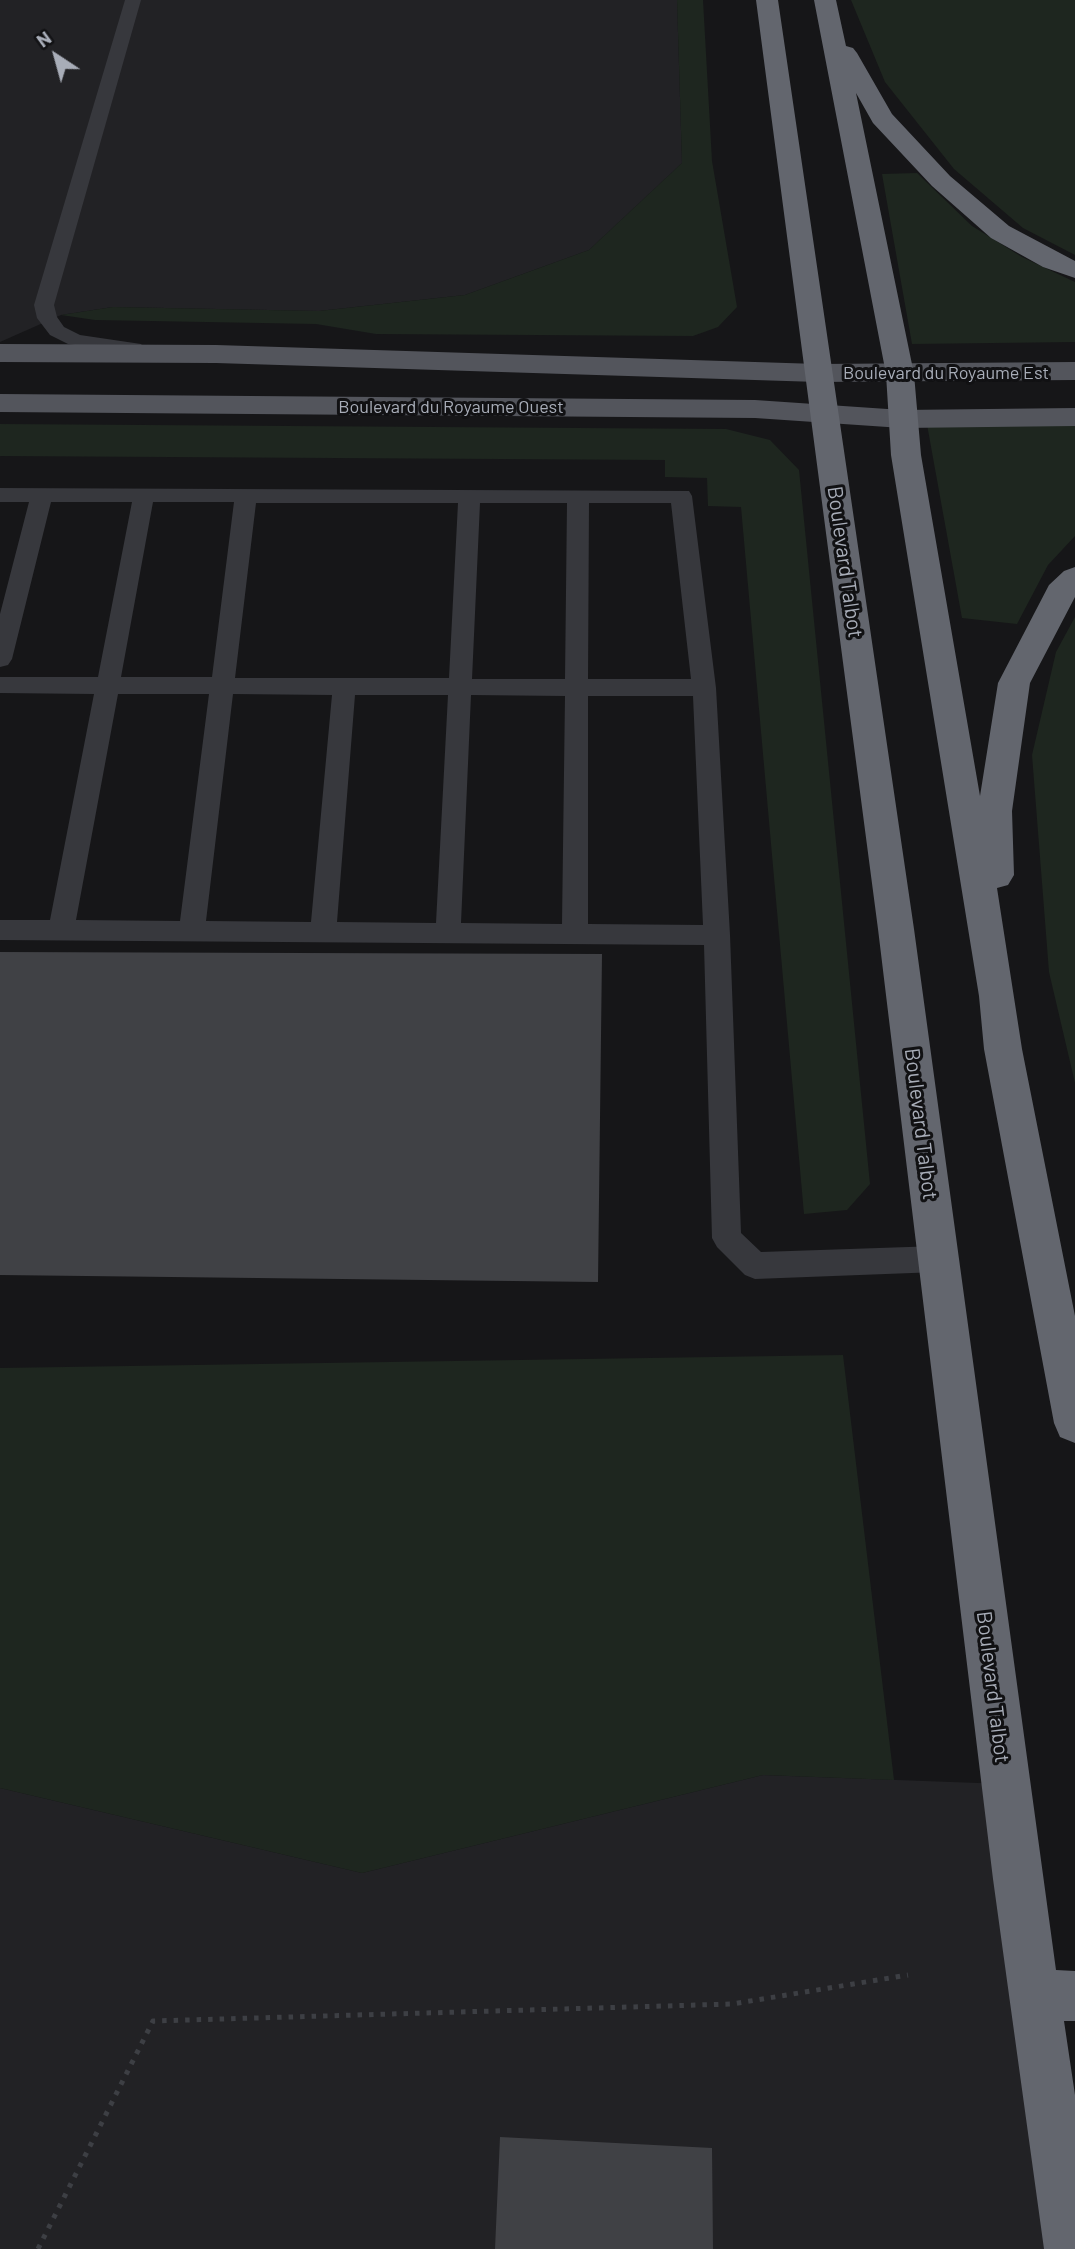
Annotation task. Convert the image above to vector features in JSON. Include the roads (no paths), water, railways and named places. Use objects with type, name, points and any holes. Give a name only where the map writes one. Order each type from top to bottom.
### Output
[{"type":"highway","name":"Boulevard Talbot","points":[[767,0],[938,1259],[1055,1996],[1071,2249]]},
{"type":"highway","points":[[827,12],[882,118],[941,181],[1000,232],[1052,261],[1075,270]]},
{"type":"highway","points":[[827,12],[900,374],[902,419],[997,996],[1003,1049],[1075,1423]]},
{"type":"highway","points":[[997,996],[995,811],[1014,683],[1060,593],[1075,578]]},
{"type":"main road","name":"Boulevard du Royaume Ouest","points":[[0,353],[216,354],[818,373]]},
{"type":"main road","name":"Boulevard du Royaume Est","points":[[818,373],[1075,372]]},
{"type":"main road","name":"Boulevard du Royaume Ouest","points":[[0,403],[755,409],[902,419]]},
{"type":"main road","points":[[902,419],[1075,417]]},
{"type":"lane","points":[[134,0],[79,178],[44,305],[47,318],[57,331],[92,344],[216,354]]},
{"type":"lane","points":[[0,495],[681,496],[704,688],[717,935],[727,1238],[755,1266],[938,1259]]},
{"type":"lane","points":[[0,659],[42,495]]},
{"type":"lane","points":[[61,930],[144,495]]},
{"type":"lane","points":[[192,931],[246,495]]},
{"type":"lane","points":[[448,933],[469,496]]},
{"type":"lane","points":[[575,934],[578,496]]},
{"type":"lane","points":[[0,685],[704,688]]},
{"type":"lane","points":[[323,932],[344,687]]},
{"type":"lane","points":[[0,930],[717,935]]}]
